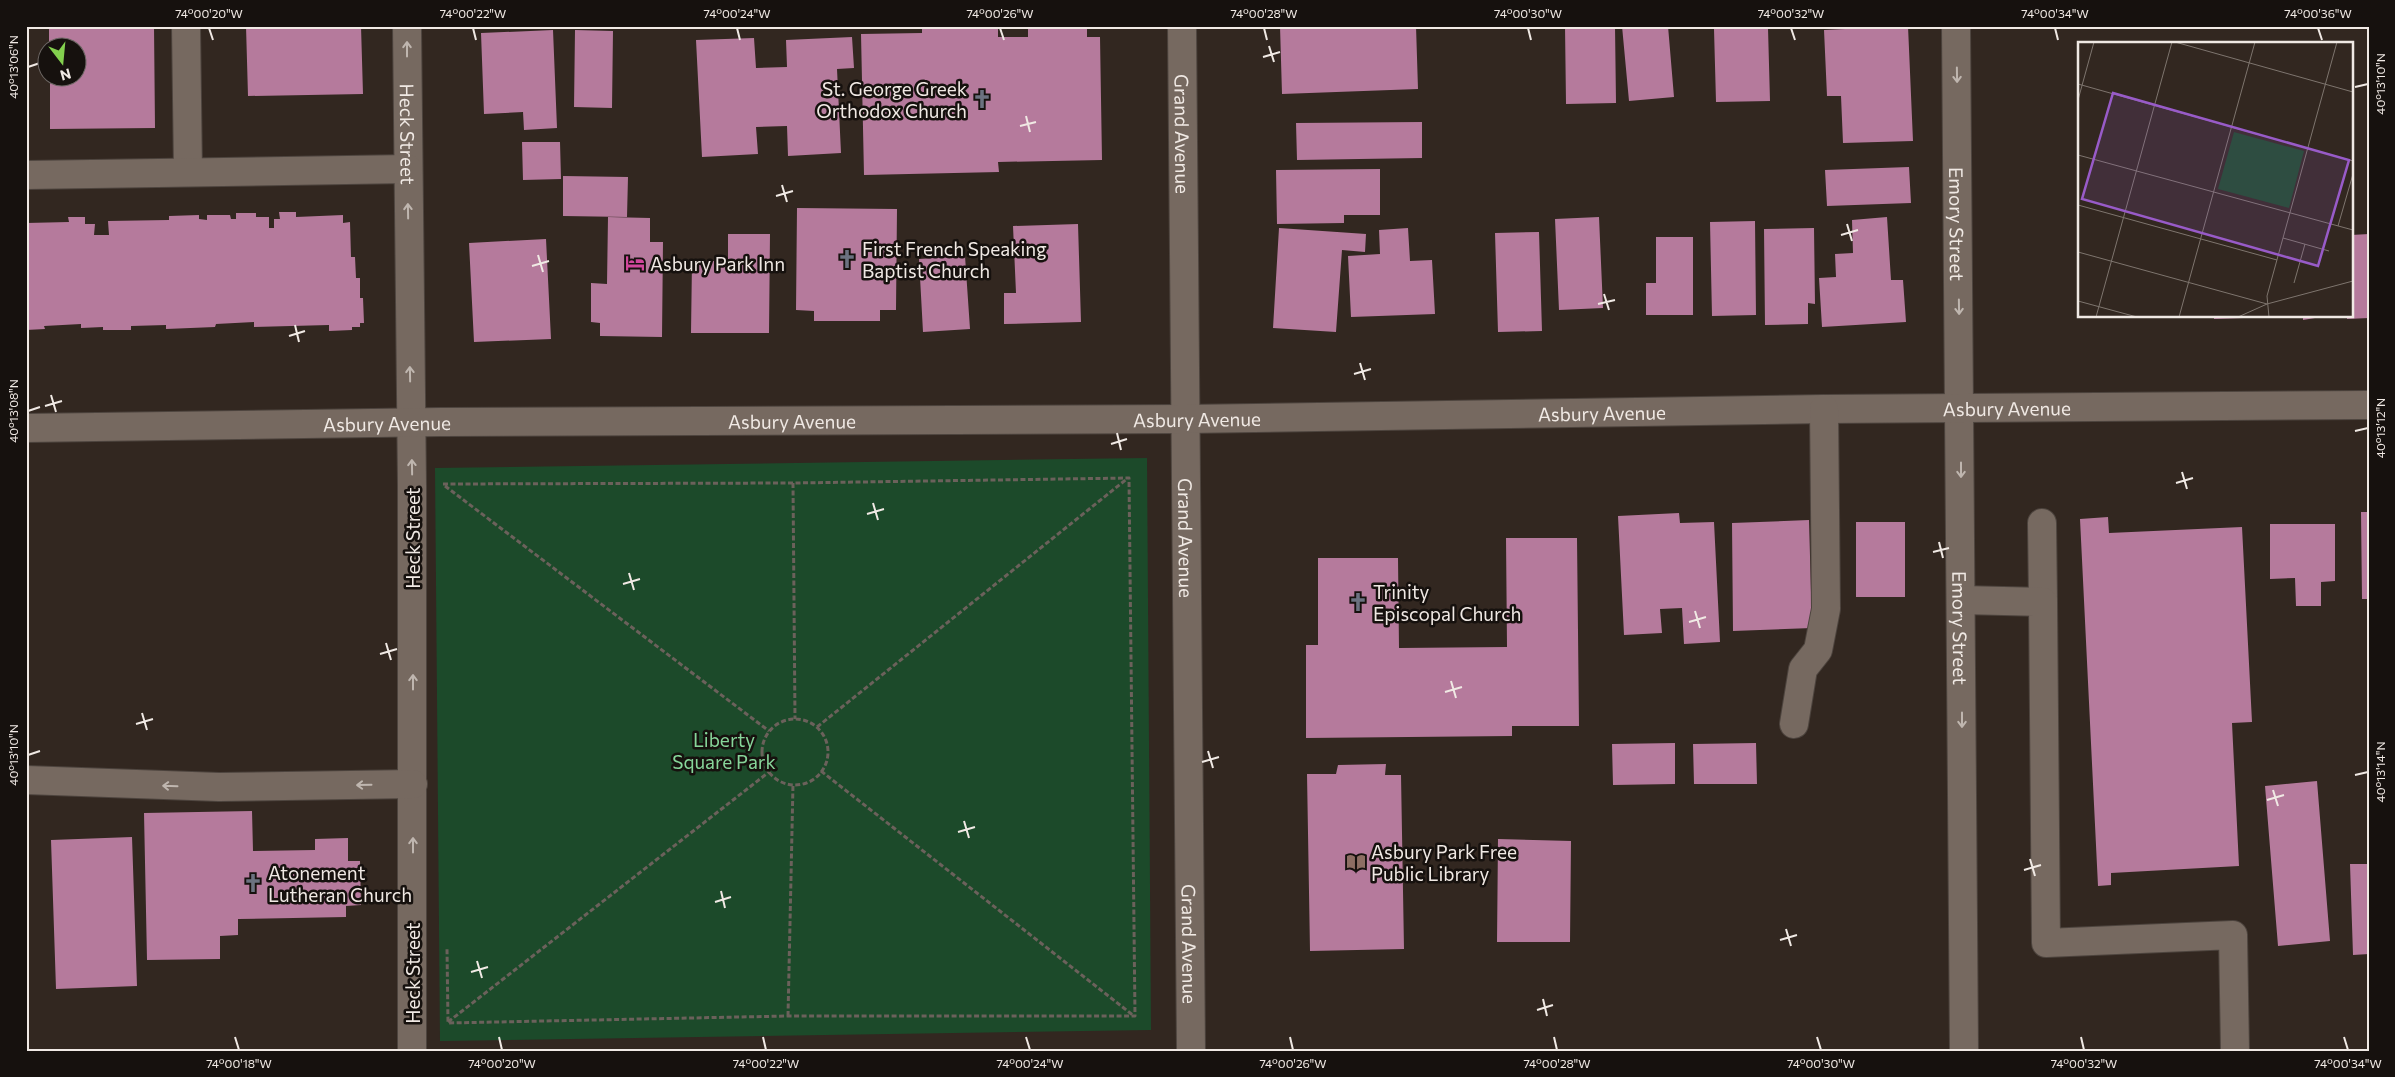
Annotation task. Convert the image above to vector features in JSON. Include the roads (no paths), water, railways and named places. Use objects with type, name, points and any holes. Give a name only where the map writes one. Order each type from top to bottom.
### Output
[{"type":"street","points":[[186,26],[188,172]]},
{"type":"street","name":"Heck Street","points":[[407,26],[413,784],[412,1051]]},
{"type":"street","name":"Grand Avenue","points":[[1182,26],[1192,1051]]},
{"type":"street","name":"Emory Street","points":[[1956,26],[1962,600],[1964,1051]]},
{"type":"street","points":[[26,175],[408,169]]},
{"type":"street","name":"Asbury Avenue","points":[[26,428],[411,422],[1186,419],[1960,408],[2369,405]]},
{"type":"street","points":[[1794,724],[1803,669],[1818,650],[1826,609],[1824,410]]},
{"type":"street","points":[[2042,524],[2046,943],[2233,935],[2235,1051]]},
{"type":"street","points":[[1962,600],[2043,602]]},
{"type":"street","points":[[26,780],[219,787],[413,784]]},
{"type":"place","name":"St. George Greek Orthodox Church","points":[[982,99]]},
{"type":"place","name":"First French Speaking Baptist Church","points":[[847,259]]},
{"type":"place","name":"Asbury Park Inn","points":[[635,263]]},
{"type":"place","name":"Trinity Episcopal Church","points":[[1358,602]]},
{"type":"place","name":"Asbury Park Free Public Library","points":[[1356,862]]},
{"type":"place","name":"Atonement Lutheran Church","points":[[253,883]]},
{"type":"park label","name":"Liberty Square Park","points":[[724,750]]}]
